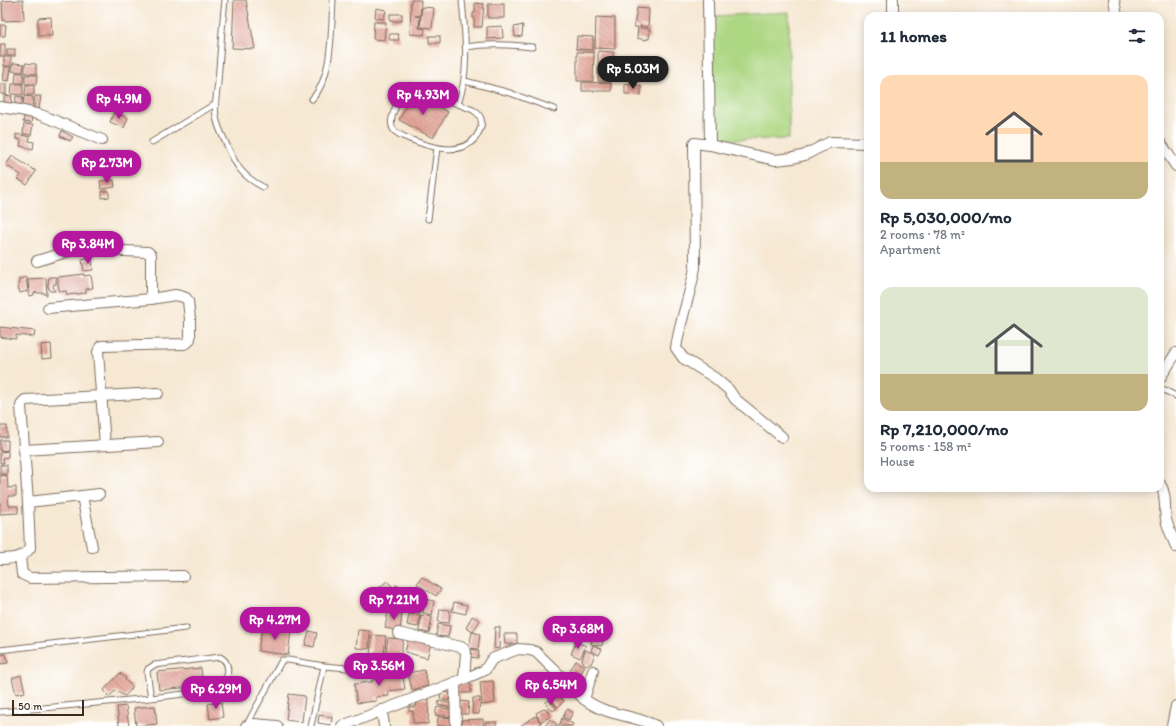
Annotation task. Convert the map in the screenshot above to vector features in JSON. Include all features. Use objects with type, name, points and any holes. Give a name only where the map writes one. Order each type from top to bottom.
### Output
[{"type":"street","points":[[705,144],[708,0]]},
{"type":"street","points":[[893,0],[893,12]]},
{"type":"street","points":[[1114,0],[1117,12]]},
{"type":"street","points":[[0,107],[40,115],[102,140]]},
{"type":"street","points":[[782,437],[735,399],[729,390],[715,378],[683,358],[676,348],[678,332],[692,286],[695,268],[694,143],[705,144],[775,160],[805,155],[830,142],[864,142]]},
{"type":"street","points":[[1164,148],[1176,166]]},
{"type":"street","points":[[37,261],[76,249],[148,252],[151,255],[151,299]]},
{"type":"street","points":[[48,308],[151,299],[175,295],[186,298],[188,301],[190,319],[190,339],[188,342],[184,344],[101,346],[98,352],[105,445]]},
{"type":"street","points":[[1164,372],[1176,353]]},
{"type":"street","points":[[0,559],[20,557],[26,554],[30,548],[22,403],[25,400],[158,393]]},
{"type":"street","points":[[24,450],[158,442]]},
{"type":"street","points":[[1163,492],[1167,523],[1176,547]]},
{"type":"street","points":[[28,502],[99,494]]},
{"type":"street","points":[[82,496],[92,547]]},
{"type":"street","points":[[20,557],[22,574],[30,578],[183,576]]},
{"type":"street","points":[[398,633],[461,647],[466,652],[460,681],[456,726]]},
{"type":"street","points":[[343,726],[485,670],[492,659],[518,649],[536,652],[590,704],[606,711],[646,721],[656,726]]},
{"type":"street","points":[[584,699],[594,670]]},
{"type":"street","points":[[1172,726],[1176,706]]},
{"type":"street","points":[[382,710],[384,726]]},
{"type":"street","points":[[246,726],[254,724],[277,726]]},
{"type":"lane","points":[[225,0],[215,115],[234,162],[251,181],[263,187]]},
{"type":"lane","points":[[312,99],[318,93],[326,72],[333,0]]},
{"type":"lane","points":[[458,104],[465,80],[466,47],[462,0]]},
{"type":"lane","points":[[466,47],[503,44],[532,47]]},
{"type":"lane","points":[[465,80],[510,93],[554,109]]},
{"type":"lane","points":[[406,87],[415,87],[458,104],[479,113],[482,119],[481,126],[474,140],[467,145],[458,148],[437,148],[426,146],[401,135],[392,128],[392,116],[402,92],[406,87]]},
{"type":"lane","points":[[152,142],[215,104]]},
{"type":"lane","points":[[428,219],[437,148]]},
{"type":"lane","points":[[1164,390],[1176,396]]},
{"type":"lane","points":[[0,650],[186,628]]},
{"type":"lane","points":[[0,712],[151,698],[218,689],[220,688],[229,670],[224,659],[220,657],[154,665],[147,672],[151,698]]},
{"type":"lane","points":[[246,726],[282,660],[324,666],[372,670],[407,668]]},
{"type":"lane","points":[[311,726],[324,666]]},
{"type":"green space","points":[[789,12],[789,139],[714,140],[712,16]]},
{"type":"building","points":[[23,0],[24,20],[3,21],[2,1]]},
{"type":"building","points":[[234,0],[246,0],[255,49],[232,48]]},
{"type":"building","points":[[411,0],[421,0],[419,28],[425,29],[424,35],[410,34]]},
{"type":"building","points":[[475,3],[484,4],[482,27],[474,27],[473,13],[475,13]]},
{"type":"building","points":[[488,4],[504,4],[504,18],[488,18]]},
{"type":"building","points":[[422,7],[434,8],[432,28],[420,27]]},
{"type":"building","points":[[376,8],[386,10],[384,19],[375,18]]},
{"type":"building","points":[[637,8],[649,9],[648,27],[640,26],[640,28],[650,29],[649,39],[646,40],[637,38],[638,27],[634,27]]},
{"type":"building","points":[[390,14],[402,14],[402,21],[390,21]]},
{"type":"building","points":[[51,17],[52,36],[38,36],[38,18]]},
{"type":"building","points":[[596,17],[615,18],[615,49],[595,48]]},
{"type":"building","points":[[374,22],[386,22],[384,40],[373,39]]},
{"type":"building","points":[[0,25],[6,25],[5,36],[0,36]]},
{"type":"building","points":[[523,25],[522,36],[515,37],[514,27]]},
{"type":"building","points":[[502,26],[503,38],[487,39],[487,27]]},
{"type":"building","points":[[390,34],[398,34],[399,40],[390,40]]},
{"type":"building","points":[[429,36],[440,36],[440,43],[429,43]]},
{"type":"building","points":[[577,36],[593,37],[593,50],[576,49]]},
{"type":"building","points":[[0,44],[5,44],[5,56],[0,56]]},
{"type":"building","points":[[7,49],[15,49],[15,56],[7,56]]},
{"type":"building","points":[[598,51],[613,52],[613,81],[598,81]]},
{"type":"building","points":[[577,52],[594,52],[593,81],[577,81]]},
{"type":"building","points":[[4,57],[11,57],[11,66],[4,66]]},
{"type":"building","points":[[13,63],[24,64],[23,72],[12,71]]},
{"type":"building","points":[[25,63],[36,64],[36,74],[25,73]]},
{"type":"building","points":[[5,67],[11,67],[9,81],[3,80]]},
{"type":"building","points":[[16,73],[24,73],[23,83],[15,83]]},
{"type":"building","points":[[25,75],[37,75],[36,84],[25,84]]},
{"type":"building","points":[[582,82],[611,83],[611,91],[582,91]]},
{"type":"building","points":[[1,84],[6,84],[6,94],[1,94]]},
{"type":"building","points":[[12,84],[23,84],[23,95],[11,94]]},
{"type":"building","points":[[625,84],[641,86],[641,95],[625,94]]},
{"type":"building","points":[[26,85],[34,85],[34,95],[25,95]]},
{"type":"building","points":[[413,93],[448,112],[433,138],[399,120]]},
{"type":"building","points":[[4,95],[12,96],[11,108],[4,107]]},
{"type":"building","points":[[16,96],[23,97],[21,107],[15,106]]},
{"type":"building","points":[[24,96],[33,97],[32,111],[23,107]]},
{"type":"building","points":[[35,96],[41,96],[39,109],[34,108]]},
{"type":"building","points":[[25,112],[33,114],[31,123],[23,122]]},
{"type":"building","points":[[114,112],[128,118],[124,128],[110,122]]},
{"type":"building","points":[[24,124],[33,125],[31,135],[23,134]]},
{"type":"building","points":[[62,131],[73,137],[70,141],[60,136]]},
{"type":"building","points":[[16,134],[30,137],[29,141],[34,142],[33,149],[20,146],[21,140],[16,139]]},
{"type":"building","points":[[12,156],[36,171],[27,185],[18,179],[21,175],[6,165]]},
{"type":"building","points":[[114,180],[115,187],[101,189],[100,181]]},
{"type":"building","points":[[102,191],[109,191],[109,197],[102,198]]},
{"type":"building","points":[[92,258],[93,270],[84,271],[82,260]]},
{"type":"building","points":[[84,274],[84,276],[91,275],[93,288],[86,289],[86,293],[67,295],[66,291],[60,292],[58,277]]},
{"type":"building","points":[[26,277],[28,291],[20,293],[18,286],[19,279]]},
{"type":"building","points":[[49,277],[56,277],[56,284],[54,284],[53,287],[55,291],[50,291],[48,286]]},
{"type":"building","points":[[46,278],[47,295],[45,295],[45,293],[37,292],[34,293],[34,295],[29,296],[28,279]]},
{"type":"building","points":[[0,327],[35,331],[34,337],[16,335],[16,339],[0,337]]},
{"type":"building","points":[[51,344],[52,358],[42,359],[41,345]]},
{"type":"building","points":[[0,426],[7,426],[7,437],[0,437]]},
{"type":"building","points":[[0,440],[8,440],[8,450],[0,451]]},
{"type":"building","points":[[8,451],[8,457],[3,458],[4,463],[0,463],[0,452]]},
{"type":"building","points":[[0,465],[7,465],[7,474],[0,474]]},
{"type":"building","points":[[7,475],[8,488],[16,487],[16,496],[8,496],[9,506],[18,506],[18,513],[0,514],[0,476]]},
{"type":"building","points":[[422,577],[441,589],[436,596],[417,584]]},
{"type":"building","points":[[387,581],[392,586],[378,598],[374,592]]},
{"type":"building","points":[[396,585],[408,591],[404,597],[393,592]]},
{"type":"building","points":[[409,596],[423,599],[420,613],[406,609]]},
{"type":"building","points":[[425,599],[434,601],[432,615],[423,613]]},
{"type":"building","points":[[454,602],[467,605],[466,614],[452,611]]},
{"type":"building","points":[[440,609],[450,610],[449,623],[438,622]]},
{"type":"building","points":[[388,611],[402,614],[400,631],[385,628]]},
{"type":"building","points":[[409,614],[420,615],[418,627],[407,625]]},
{"type":"building","points":[[421,615],[432,617],[429,633],[419,631]]},
{"type":"building","points":[[472,616],[480,620],[473,632],[466,628]]},
{"type":"building","points":[[438,624],[450,626],[448,637],[436,636]]},
{"type":"building","points":[[594,625],[605,627],[602,646],[591,644]]},
{"type":"building","points":[[262,627],[291,631],[288,655],[258,651]]},
{"type":"building","points":[[495,627],[500,627],[499,649],[494,648]]},
{"type":"building","points":[[358,630],[370,631],[369,649],[356,648]]},
{"type":"building","points":[[309,631],[317,633],[314,647],[305,645]]},
{"type":"building","points":[[472,632],[480,634],[478,649],[469,648]]},
{"type":"building","points":[[504,634],[517,634],[517,644],[505,644]]},
{"type":"building","points":[[372,635],[386,636],[384,656],[370,655]]},
{"type":"building","points":[[409,637],[431,643],[427,658],[405,652]]},
{"type":"building","points":[[388,638],[403,639],[400,661],[385,659]]},
{"type":"building","points":[[576,642],[586,646],[580,658],[571,654]]},
{"type":"building","points":[[593,645],[602,649],[599,655],[591,651]]},
{"type":"building","points":[[472,649],[479,651],[478,658],[470,657]]},
{"type":"building","points":[[585,650],[595,654],[591,664],[585,665],[582,660]]},
{"type":"building","points":[[6,654],[8,663],[0,664],[0,655]]},
{"type":"building","points":[[576,661],[585,667],[579,676],[570,670]]},
{"type":"building","points":[[201,668],[203,686],[159,690],[157,672]]},
{"type":"building","points":[[424,670],[428,686],[412,690],[408,673]]},
{"type":"building","points":[[402,671],[405,689],[388,691],[389,696],[376,697],[376,701],[357,703],[354,684],[372,682],[372,680],[385,678],[385,674]]},
{"type":"building","points":[[120,673],[133,687],[125,696],[115,691],[109,697],[104,690]]},
{"type":"building","points":[[21,675],[25,692],[16,694],[12,678]]},
{"type":"building","points":[[493,681],[495,703],[482,705],[480,682]]},
{"type":"building","points":[[458,683],[471,684],[471,693],[458,693]]},
{"type":"building","points":[[553,690],[564,701],[558,707],[549,698]]},
{"type":"building","points":[[441,692],[450,693],[449,701],[440,699]]},
{"type":"building","points":[[289,694],[305,696],[302,722],[286,720]]},
{"type":"building","points":[[417,698],[429,699],[428,724],[413,723],[413,711],[409,711],[409,707],[416,707]]},
{"type":"building","points":[[473,698],[480,698],[479,714],[472,714]]},
{"type":"building","points":[[549,700],[557,708],[553,711],[545,703]]},
{"type":"building","points":[[439,701],[452,704],[451,708],[438,705]]},
{"type":"building","points":[[461,701],[469,702],[468,714],[460,714]]},
{"type":"building","points":[[221,702],[223,717],[210,719],[208,704]]},
{"type":"building","points":[[126,706],[129,726],[119,726],[117,707]]},
{"type":"building","points":[[155,706],[157,724],[136,726],[134,708]]},
{"type":"building","points":[[437,707],[454,710],[453,717],[435,715]]},
{"type":"building","points":[[546,708],[550,717],[540,722],[536,713]]},
{"type":"building","points":[[567,709],[573,712],[569,720],[563,717]]},
{"type":"building","points":[[319,715],[332,717],[331,725],[318,723]]},
{"type":"building","points":[[536,716],[541,723],[537,726],[520,726]]},
{"type":"building","points":[[438,717],[456,718],[455,726],[437,726]]},
{"type":"building","points":[[562,718],[573,724],[572,726],[559,726]]},
{"type":"building","points":[[483,719],[483,726],[462,726],[461,720]]},
{"type":"building","points":[[550,719],[559,726],[545,726]]},
{"type":"building","points":[[485,722],[496,722],[496,726],[485,726]]}]
